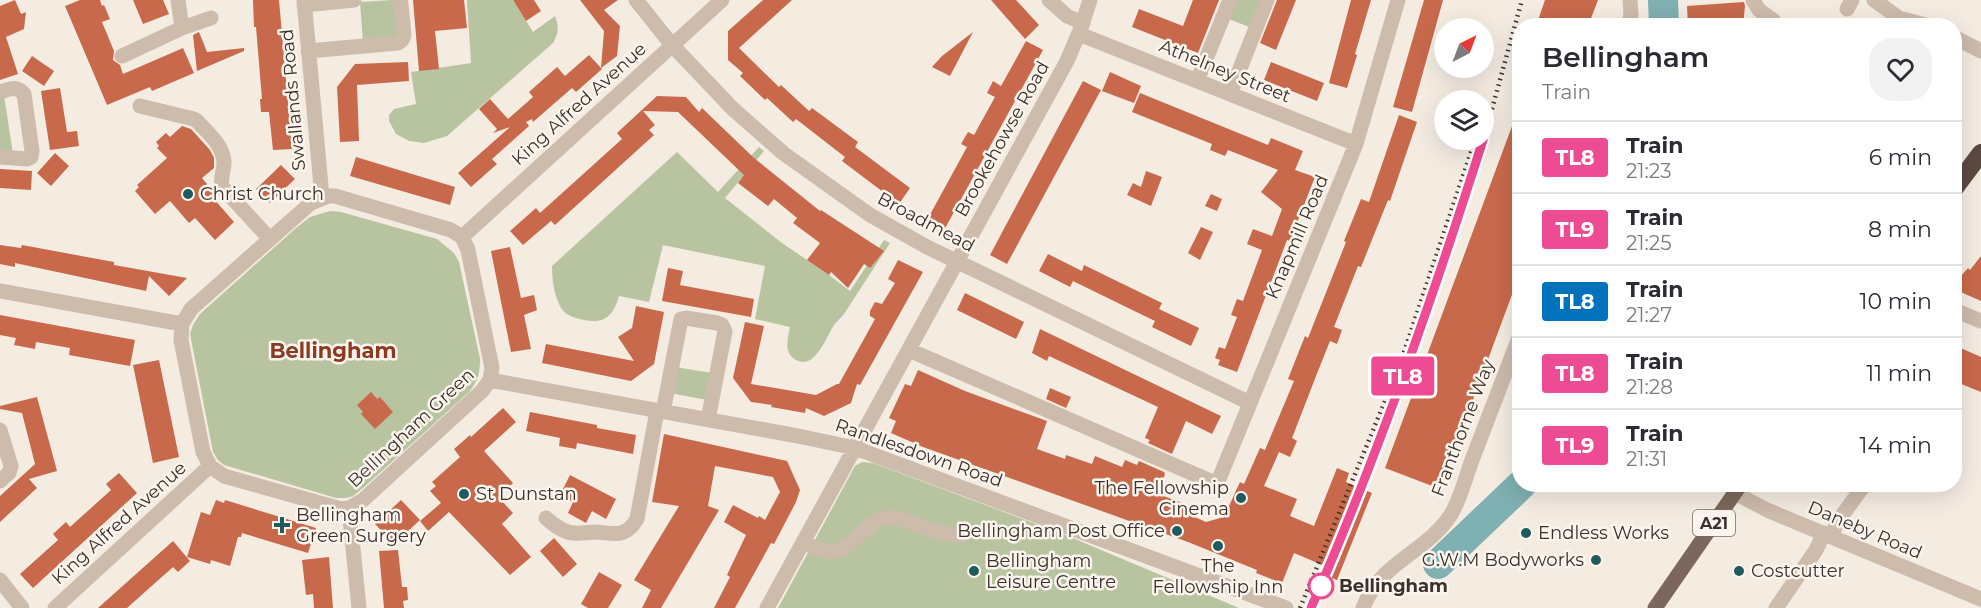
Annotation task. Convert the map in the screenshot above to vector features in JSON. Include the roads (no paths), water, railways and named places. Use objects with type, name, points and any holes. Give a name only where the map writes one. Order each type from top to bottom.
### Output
[{"type":"highway","points":[[1962,178],[1981,153]]},
{"type":"main road","name":"A21","points":[[1655,608],[1736,492]]},
{"type":"street","points":[[178,0],[182,28]]},
{"type":"street","points":[[304,2],[354,0]]},
{"type":"street","points":[[308,51],[402,40],[404,35],[399,0]]},
{"type":"street","name":"Broadmead","points":[[636,0],[672,45],[733,110],[783,153],[870,215],[957,261],[1250,403]]},
{"type":"street","name":"King Alfred Avenue","points":[[462,237],[722,0]]},
{"type":"street","name":"Athelney Street","points":[[1049,0],[1081,29],[1197,81],[1356,144]]},
{"type":"street","name":"Brookehowse Road","points":[[767,608],[1067,61],[1081,29],[1089,0]]},
{"type":"street","points":[[1197,81],[1230,0]]},
{"type":"street","points":[[1230,94],[1267,0]]},
{"type":"street","name":"Knapmill Road","points":[[909,350],[1216,484],[1356,144],[1398,0]]},
{"type":"street","points":[[1630,0],[1630,18]]},
{"type":"street","points":[[1753,0],[1760,10],[1770,18]]},
{"type":"street","points":[[1874,0],[1899,18]]},
{"type":"street","name":"Swallands Road","points":[[304,2],[322,197]]},
{"type":"street","points":[[122,56],[182,28],[211,18]]},
{"type":"street","points":[[1962,41],[1981,51]]},
{"type":"street","points":[[0,92],[15,87],[24,94],[32,151],[31,157],[27,159],[0,158]]},
{"type":"street","points":[[140,105],[198,121],[223,151],[222,187],[269,238]]},
{"type":"street","points":[[210,466],[203,452],[191,395],[181,340],[182,324],[191,309],[269,238],[311,203],[322,197],[335,196],[451,230],[462,237]]},
{"type":"street","name":"Bellingham Green","points":[[210,466],[224,476],[340,508],[349,508],[363,500],[482,392],[490,380],[492,368],[468,250],[462,237]]},
{"type":"street","points":[[0,291],[182,324]]},
{"type":"street","points":[[1962,313],[1981,321]]},
{"type":"street","points":[[546,518],[563,530],[572,533],[618,534],[632,526],[637,519],[681,320],[686,318],[717,323],[722,325],[725,331],[708,420]]},
{"type":"street","name":"Franthorne Way","points":[[1363,608],[1368,595],[1381,577],[1413,550],[1428,541],[1451,514],[1512,355]]},
{"type":"street","name":"Randlesdown Road","points":[[490,380],[855,448],[1286,608]]},
{"type":"street","points":[[0,430],[11,466],[9,473],[0,481]]},
{"type":"street","name":"King Alfred Avenue","points":[[55,608],[210,466]]},
{"type":"street","name":"Daneby Road","points":[[1742,492],[1767,510],[1981,599]]},
{"type":"street","points":[[1776,608],[1859,492]]},
{"type":"street","points":[[349,508],[359,608]]},
{"type":"street","points":[[803,542],[818,550],[838,551],[846,547],[876,521],[891,517],[960,536]]},
{"type":"street","points":[[0,580],[22,608]]},
{"type":"street","points":[[1789,608],[1801,588]]},
{"type":"waterway","points":[[1663,0],[1664,18]]},
{"type":"waterway","points":[[1438,564],[1514,492]]},
{"type":"railway","points":[[1517,18],[1522,0]]},
{"type":"railway","points":[[1494,102],[1512,36]]},
{"type":"railway","points":[[1300,608],[1399,367],[1472,150]]},
{"type":"railway","points":[[1311,608],[1387,420]]},
{"type":"train","name":"TL8","points":[[1311,608],[1328,571],[1378,443],[1446,255],[1480,150]]},
{"type":"place","name":"Christ Church","points":[[188,194]]},
{"type":"place","name":"St Dunstan","points":[[464,494]]},
{"type":"place","name":"The Fellowship Cinema","points":[[1241,498]]},
{"type":"place","name":"Bellingham Green Surgery","points":[[282,525]]},
{"type":"place","name":"Bellingham Post Office","points":[[1177,531]]},
{"type":"place","name":"Endless Works","points":[[1526,533]]},
{"type":"place","name":"The Fellowship Inn","points":[[1218,546]]},
{"type":"place","name":"G.W.M Bodyworks","points":[[1596,560]]},
{"type":"place","name":"Bellingham Leisure Centre","points":[[974,571]]},
{"type":"place","name":"Costcutter","points":[[1739,571]]},
{"type":"place","name":"Bellingham","points":[[1321,586]]},
{"type":"district","name":"Bellingham","points":[[333,351]]}]
